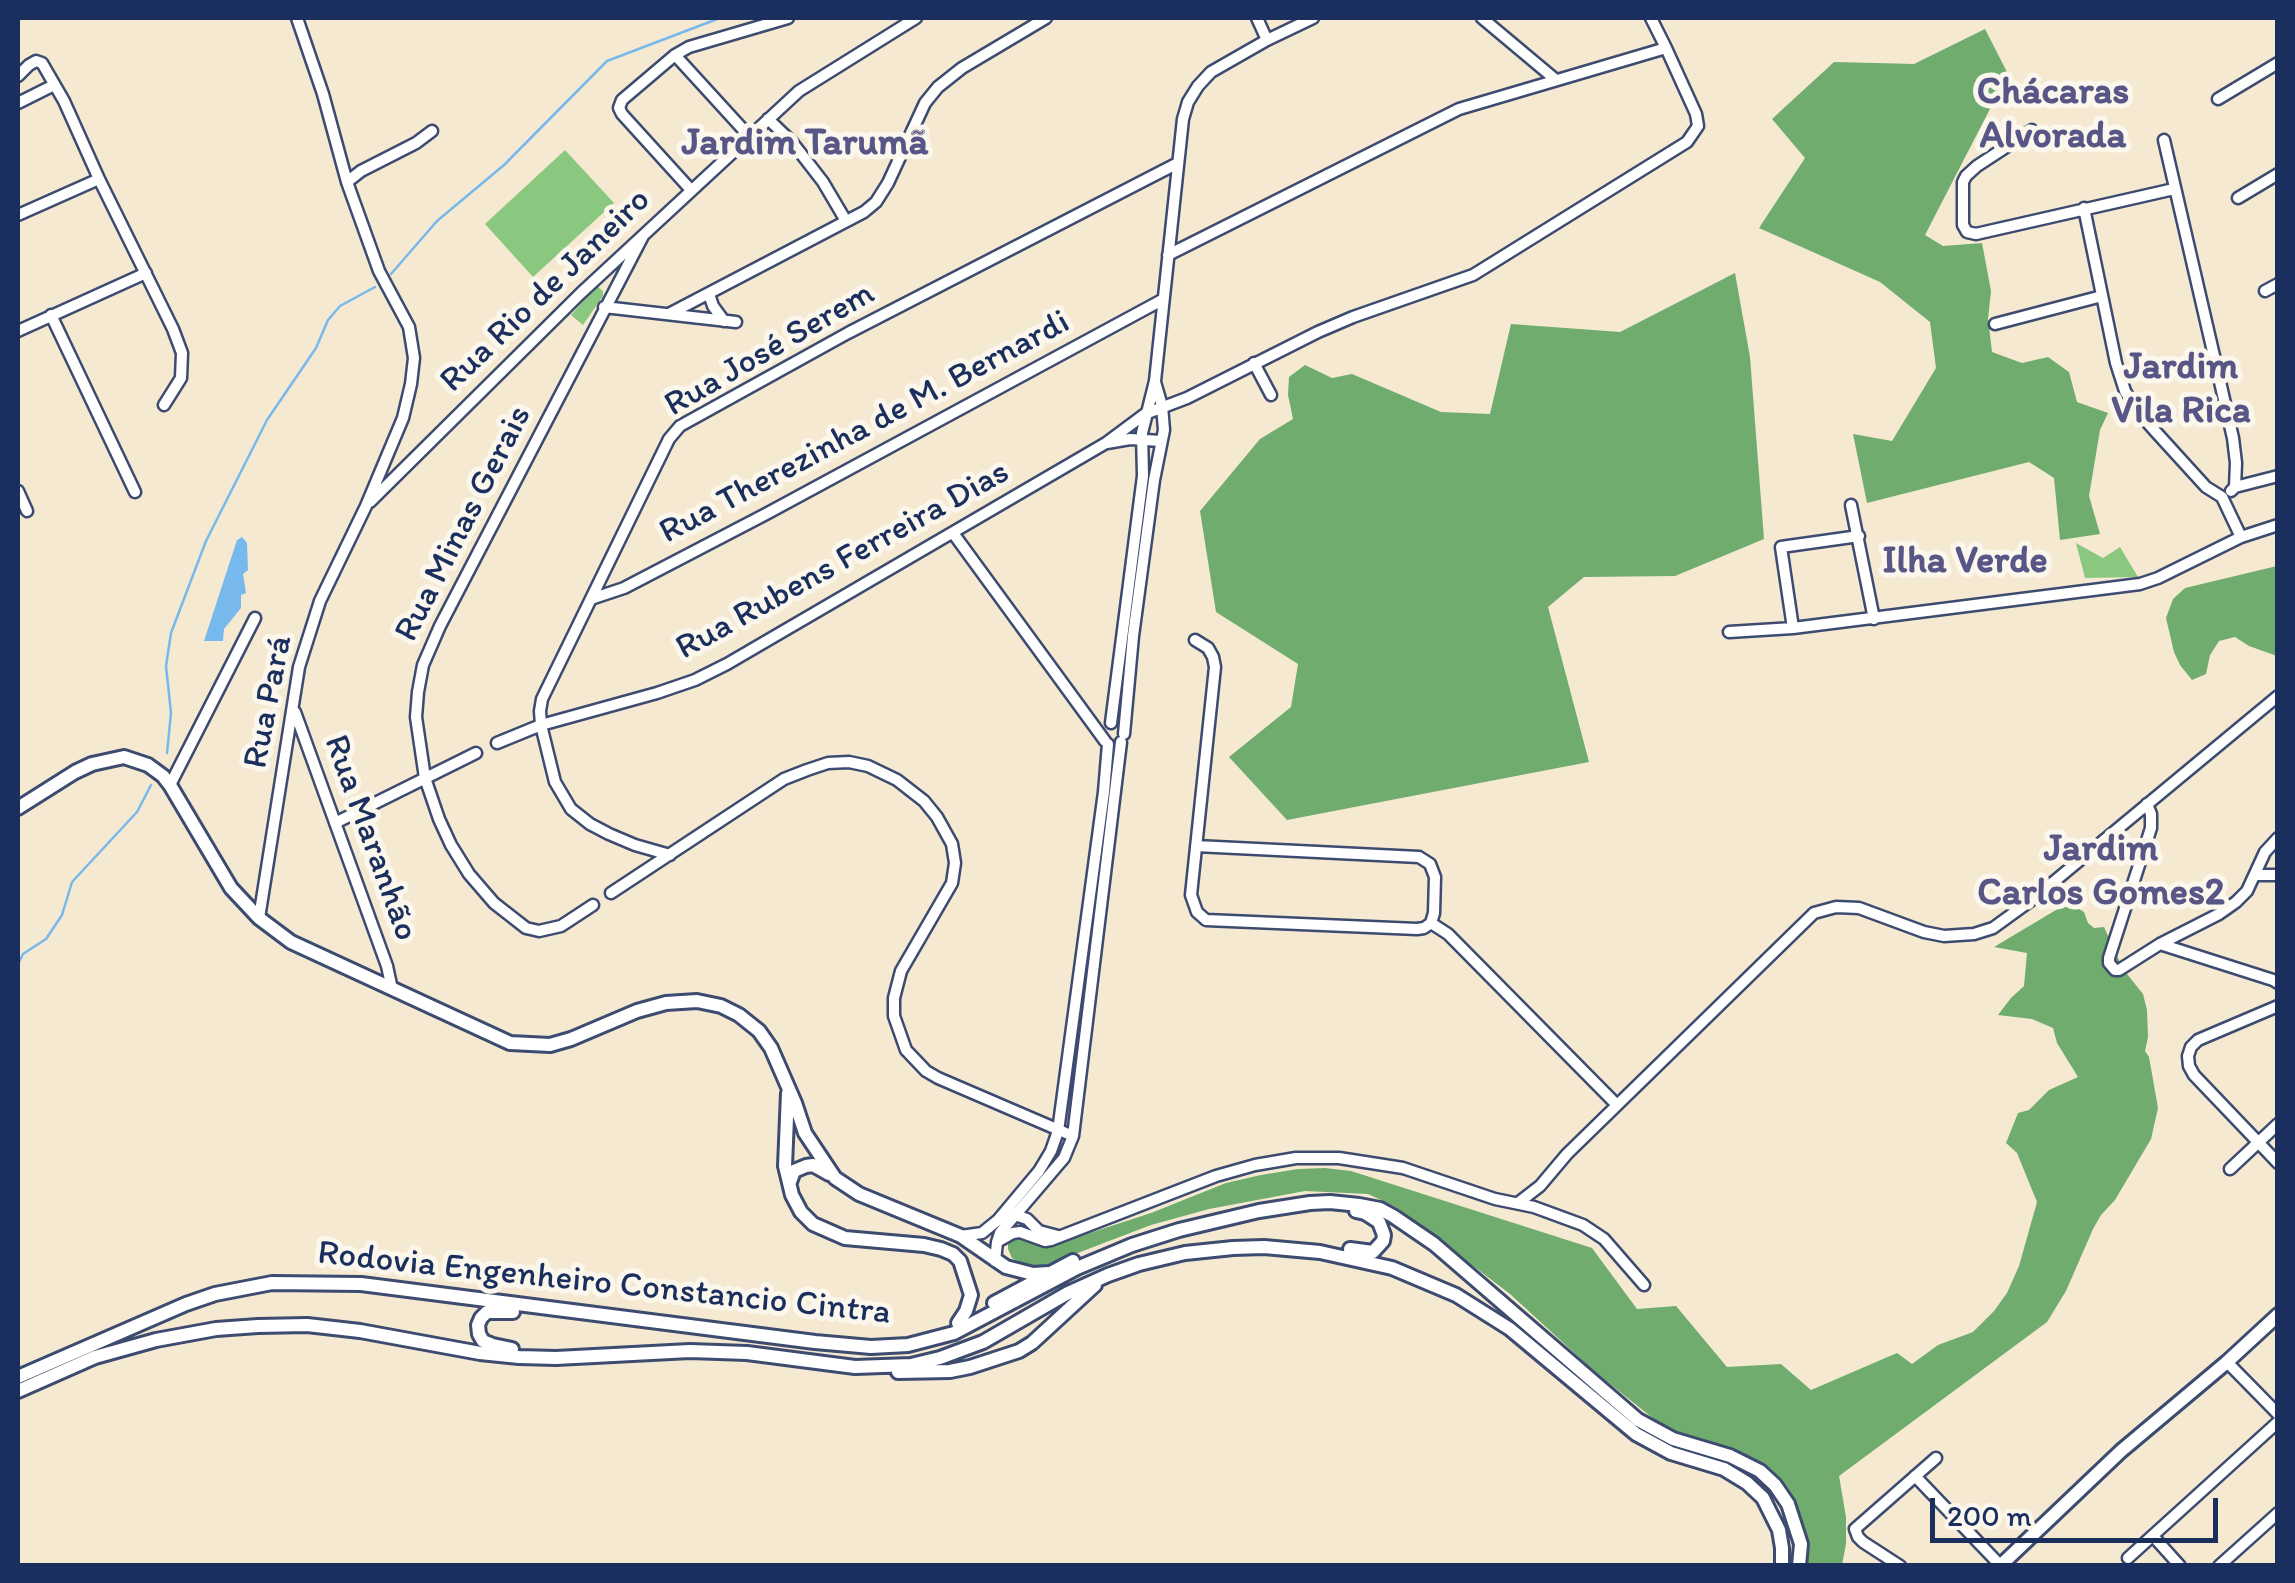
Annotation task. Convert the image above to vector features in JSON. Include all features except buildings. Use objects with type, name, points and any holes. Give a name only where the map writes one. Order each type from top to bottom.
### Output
[{"type":"main road","points":[[18,808],[92,764],[124,757],[148,765],[164,776],[231,888],[259,918],[291,942],[493,1037],[527,1046],[550,1045],[653,1006],[681,1001],[722,1006],[759,1031],[778,1060],[805,1133],[835,1178]]},
{"type":"main road","points":[[788,1090],[786,1166],[801,1212],[813,1224],[845,1238],[924,1245],[952,1254],[960,1261],[970,1296],[958,1322]]},
{"type":"main road","points":[[789,1184],[794,1171],[806,1166],[820,1168],[859,1194],[960,1236],[995,1261],[1024,1273],[1048,1273]]},
{"type":"main road","name":"Rodovia Engenheiro Constancio Cintra","points":[[18,1377],[186,1304],[214,1294],[272,1283],[361,1284],[714,1330],[890,1348],[932,1340],[974,1324],[1106,1255],[1179,1230],[1320,1202],[1359,1205],[1394,1216],[1434,1244],[1638,1420],[1673,1439],[1730,1456],[1760,1471],[1788,1504],[1800,1544],[1799,1566]]},
{"type":"main road","points":[[749,1334],[881,1342],[914,1337],[958,1322],[1048,1273],[1156,1232],[1294,1211],[1333,1209],[1365,1213],[1379,1222],[1384,1235],[1381,1246],[1373,1252],[1282,1240],[1210,1242],[1148,1255],[1118,1267],[1018,1351],[950,1371],[900,1373],[875,1367]]},
{"type":"main road","name":"Rodovia Engenheiro Constancio Cintra","points":[[18,1391],[95,1357],[156,1340],[216,1328],[307,1325],[520,1357],[718,1351],[855,1368],[925,1362],[982,1342],[1108,1275],[1185,1254],[1233,1248],[1320,1252],[1349,1256],[1414,1276],[1456,1294],[1510,1329],[1636,1434],[1672,1452],[1724,1469],[1747,1483],[1773,1514],[1779,1530],[1782,1566]]},
{"type":"main road","points":[[714,1330],[685,1332],[492,1311],[484,1314],[478,1325],[481,1338],[488,1344],[530,1350],[699,1343],[886,1360],[982,1342]]},
{"type":"main road","points":[[2000,1565],[2120,1451],[2278,1316]]},
{"type":"street","name":"Rua Pará","points":[[259,918],[300,667],[320,601],[403,418],[414,358],[409,327],[379,271],[297,18]]},
{"type":"street","points":[[691,190],[622,114],[622,100],[675,54],[689,47],[788,18]]},
{"type":"street","name":"Rua Rio de Janeiro","points":[[366,506],[581,293],[799,91],[916,18]]},
{"type":"street","points":[[669,314],[876,202],[924,104],[938,88],[962,68],[1046,18]]},
{"type":"street","points":[[1257,18],[1267,40]]},
{"type":"street","points":[[960,1236],[982,1233],[1015,1216],[1051,1152],[1058,1131],[1104,792],[1103,732],[1110,724],[1114,701],[1144,476],[1143,441],[1155,381],[1183,119],[1188,102],[1212,72],[1313,18]]},
{"type":"street","points":[[1482,18],[1556,80]]},
{"type":"street","points":[[1162,406],[1187,398],[1354,317],[1473,275],[1687,142],[1698,126],[1696,114],[1651,18]]},
{"type":"street","points":[[1168,255],[1448,114],[1666,48]]},
{"type":"street","points":[[675,54],[749,136]]},
{"type":"street","points":[[18,76],[29,65],[42,63],[173,329],[182,353],[182,378],[164,406]]},
{"type":"street","points":[[2218,99],[2278,63]]},
{"type":"street","points":[[18,103],[54,85]]},
{"type":"street","points":[[768,119],[803,155],[846,221]]},
{"type":"street","points":[[2032,130],[1966,176],[1966,232],[1976,234],[2174,188]]},
{"type":"street","points":[[348,182],[360,171],[432,131]]},
{"type":"street","points":[[2164,140],[2233,438],[2235,488]]},
{"type":"street","name":"Rua José Serem","points":[[541,725],[542,699],[669,438],[680,426],[848,333],[1178,163]]},
{"type":"street","points":[[2238,198],[2278,174]]},
{"type":"street","points":[[18,214],[99,179]]},
{"type":"street","points":[[2084,208],[2125,391],[2134,408],[2206,487],[2222,498],[2241,537]]},
{"type":"street","name":"Rua Minas Gerais","points":[[593,905],[561,926],[538,931],[526,928],[494,903],[469,874],[438,819],[425,778],[416,717],[423,665],[440,626],[643,236]]},
{"type":"street","points":[[18,332],[146,272]]},
{"type":"street","points":[[2265,291],[2278,284]]},
{"type":"street","points":[[604,307],[731,322],[713,306],[710,294]]},
{"type":"street","points":[[1995,324],[2102,296]]},
{"type":"street","name":"Rua Therezinha de M. Bernardi","points":[[591,599],[624,588],[1162,300]]},
{"type":"street","points":[[52,315],[134,492]]},
{"type":"street","points":[[1254,363],[1271,396]]},
{"type":"street","points":[[995,1261],[996,1242],[1064,1158],[1073,1136],[1164,419],[1155,381]]},
{"type":"street","points":[[1164,419],[1187,398]]},
{"type":"street","name":"Rua Rubens Ferreira Dias","points":[[497,743],[541,725],[695,680],[727,664],[1106,443],[1162,406]]},
{"type":"street","points":[[1106,443],[1161,441]]},
{"type":"street","points":[[2222,498],[2235,488],[2278,476]]},
{"type":"street","points":[[18,491],[27,511]]},
{"type":"street","points":[[1852,505],[1874,619]]},
{"type":"street","points":[[1729,632],[1874,619],[2140,584],[2278,524]]},
{"type":"street","points":[[953,533],[1106,742],[1115,745],[1123,738]]},
{"type":"street","points":[[1793,628],[1781,548],[1859,536]]},
{"type":"street","points":[[170,785],[255,618]]},
{"type":"street","points":[[1195,640],[1211,652],[1215,667],[1196,846],[1192,901],[1196,912],[1206,920],[1416,929],[1430,923],[1434,913],[1436,877],[1430,864],[1420,857],[1196,846]]},
{"type":"street","points":[[1518,1203],[1540,1186],[1567,1154],[1814,913],[1852,907],[1924,932],[1954,936],[1992,928],[2033,899],[2278,696]]},
{"type":"street","points":[[1114,701],[1127,702]]},
{"type":"street","points":[[1080,706],[1122,727],[1123,738]]},
{"type":"street","name":"Rua Maranhão","points":[[294,707],[388,966],[392,989]]},
{"type":"street","points":[[541,725],[556,782],[571,809],[608,834],[670,856]]},
{"type":"street","points":[[335,823],[476,753]]},
{"type":"street","points":[[611,893],[784,779],[806,770],[849,762],[897,780],[937,817],[948,833],[955,863],[952,884],[901,971],[894,1016],[906,1050],[926,1072],[1073,1136]]},
{"type":"street","points":[[2147,804],[2151,828],[2109,958],[2112,968],[2119,970],[2236,902],[2247,891],[2264,852],[2278,838]]},
{"type":"street","points":[[2255,875],[2278,875]]},
{"type":"street","points":[[1430,923],[1448,934],[1617,1105]]},
{"type":"street","points":[[2160,944],[2278,983]]},
{"type":"street","points":[[2278,1006],[2198,1040],[2188,1056],[2194,1075],[2278,1163]]},
{"type":"street","points":[[2230,1169],[2278,1124]]},
{"type":"street","points":[[996,1242],[1013,1232],[1045,1241],[1255,1164],[1296,1158],[1339,1158],[1403,1168],[1583,1225],[1597,1233],[1644,1285]]},
{"type":"street","points":[[1015,1216],[1039,1231],[1060,1236]]},
{"type":"street","points":[[2227,1362],[2278,1414]]},
{"type":"street","points":[[2128,1558],[2278,1422]]},
{"type":"street","points":[[1900,1566],[1864,1542],[1856,1532],[1857,1525],[1936,1458]]},
{"type":"street","points":[[1915,1476],[2000,1565]]},
{"type":"street","points":[[2219,1566],[2278,1513]]},
{"type":"street","points":[[2153,1536],[2180,1566]]},
{"type":"green space","points":[[1985,29],[2008,74],[1925,235],[1943,246],[1982,243],[1991,291],[1988,319],[1992,352],[2022,363],[2048,357],[2069,372],[2077,402],[2108,413],[2100,430],[2089,496],[2100,534],[2060,540],[2054,478],[2029,462],[1867,503],[1853,434],[1892,441],[1936,368],[1930,322],[1880,282],[1759,228],[1805,158],[1772,119],[1834,62],[1914,64]]},
{"type":"green space","points":[[565,150],[614,203],[533,277],[485,224]]},
{"type":"green space","points":[[1735,273],[1750,357],[1764,539],[1675,576],[1584,577],[1548,607],[1589,762],[1287,820],[1229,757],[1291,707],[1298,664],[1216,612],[1200,511],[1260,439],[1293,419],[1289,377],[1305,365],[1332,378],[1352,374],[1441,412],[1490,414],[1511,324],[1620,332]]},
{"type":"green space","points":[[597,286],[603,296],[583,325],[571,315]]},
{"type":"green space","points":[[2076,543],[2103,558],[2120,547],[2138,577],[2085,578]]},
{"type":"green space","points":[[2277,566],[2277,656],[2235,637],[2219,641],[2210,655],[2206,674],[2192,680],[2174,652],[2166,618],[2173,599],[2185,588]]},
{"type":"green space","points":[[2061,907],[2076,907],[2094,928],[2104,927],[2123,969],[2143,994],[2148,1037],[2145,1051],[2158,1108],[2151,1139],[2093,1229],[2066,1291],[2047,1322],[1839,1476],[1846,1517],[1842,1565],[1807,1565],[1801,1520],[1771,1469],[1751,1457],[1683,1436],[1659,1423],[1595,1372],[1510,1294],[1396,1207],[1368,1194],[1305,1191],[1209,1209],[1151,1225],[1041,1267],[1021,1263],[1012,1258],[1008,1249],[1015,1239],[1024,1238],[1056,1244],[1226,1183],[1261,1175],[1298,1169],[1351,1171],[1592,1248],[1637,1309],[1676,1306],[1727,1367],[1781,1364],[1811,1390],[1897,1353],[1912,1364],[1938,1345],[1973,1332],[2007,1293],[2019,1266],[2037,1202],[2017,1153],[2006,1143],[2018,1113],[2029,1110],[2049,1090],[2078,1077],[2057,1043],[2053,1028],[2032,1019],[1998,1015],[2024,986],[2027,953],[1994,947]]},
{"type":"water","points":[[242,537],[247,543],[248,570],[243,574],[246,593],[241,595],[241,608],[224,629],[223,641],[204,641],[237,540]]},
{"type":"waterway","points":[[391,274],[437,221],[504,165],[607,61],[720,18]]},
{"type":"waterway","points":[[167,753],[171,713],[166,666],[171,633],[206,541],[267,420],[316,348],[328,320],[340,306],[375,287]]},
{"type":"waterway","points":[[18,964],[23,954],[46,939],[62,915],[72,882],[137,812],[151,785]]},
{"type":"district","name":"Chácaras Alvorada","points":[[2053,115]]},
{"type":"district","name":"Jardim Tarumã","points":[[805,144]]},
{"type":"district","name":"Jardim Vila Rica","points":[[2181,390]]},
{"type":"district","name":"Ilha Verde","points":[[1965,562]]},
{"type":"district","name":"Jardim Carlos Gomes2","points":[[2101,872]]}]
